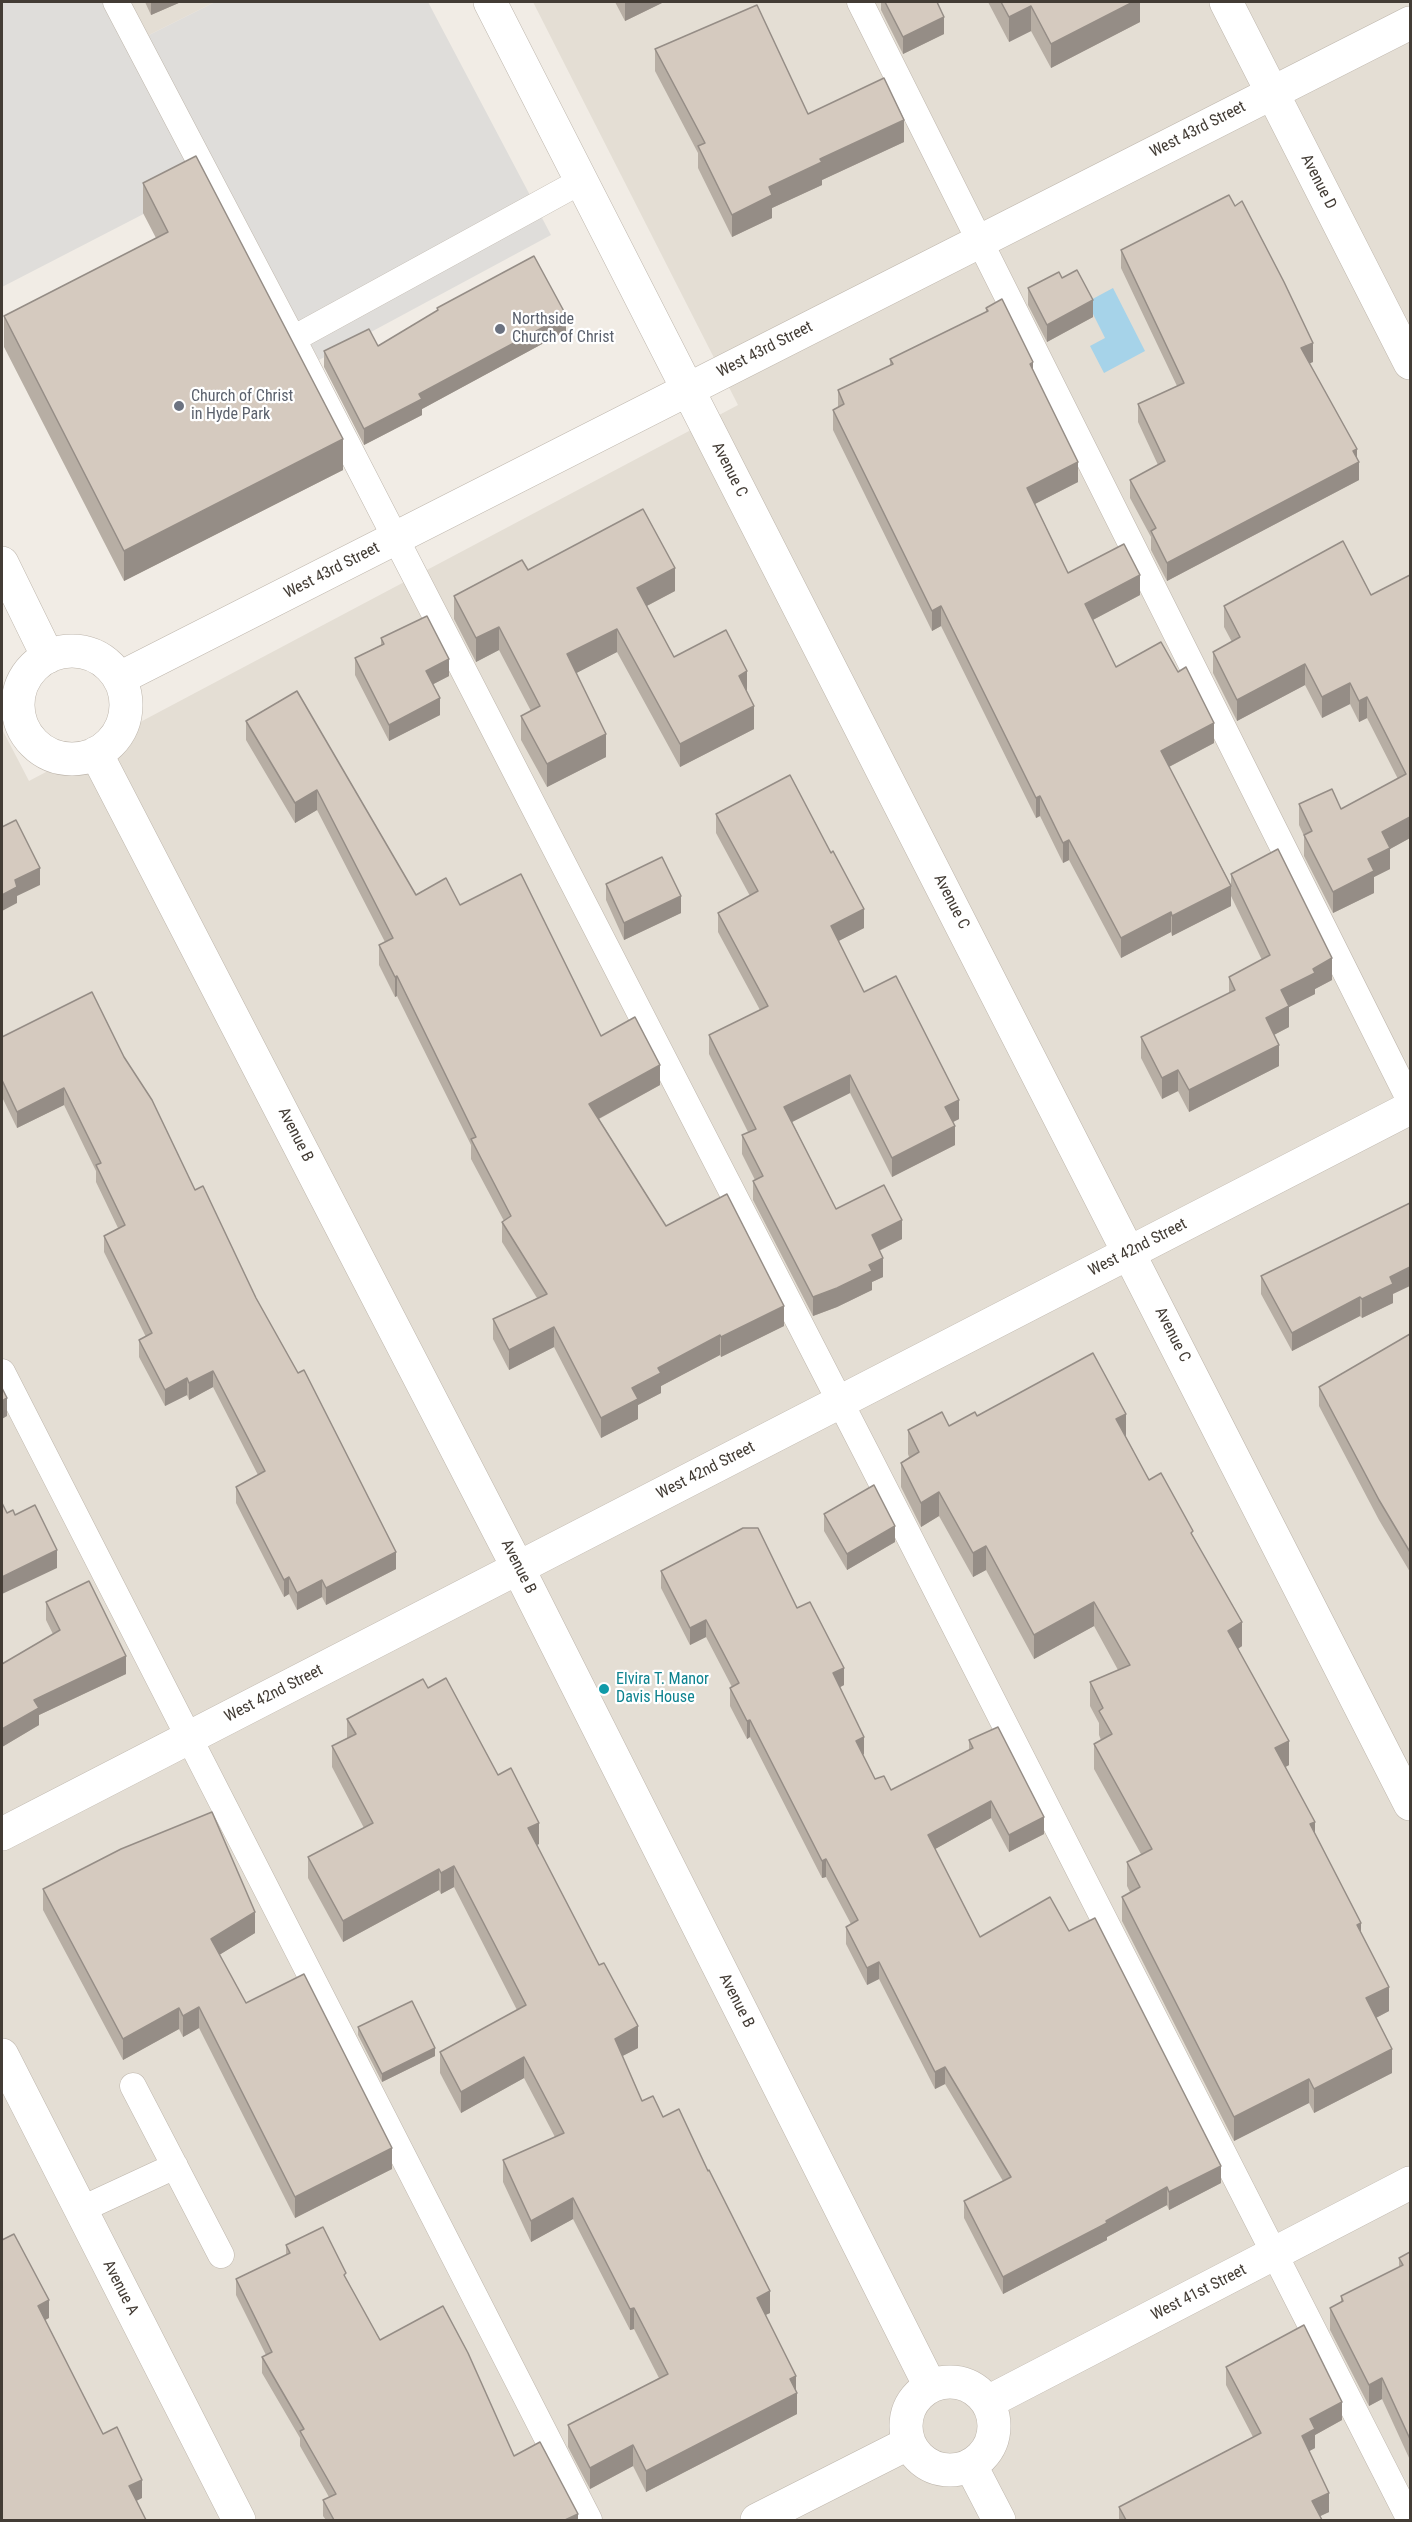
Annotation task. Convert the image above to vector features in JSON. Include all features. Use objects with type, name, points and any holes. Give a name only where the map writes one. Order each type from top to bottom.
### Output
[{"type":"street","name":"Avenue C","points":[[490,2],[583,180],[1410,1803]]},
{"type":"street","name":"Avenue D","points":[[1226,2],[1410,363]]},
{"type":"street","name":"West 43rd Street","points":[[120,678],[1410,23]]},
{"type":"street","points":[[2,562],[48,657]]},
{"type":"street","points":[[78,651],[94,655],[109,664],[120,678],[126,694],[126,712],[120,730],[109,745],[96,753],[78,759],[60,758],[44,752],[32,741],[12,733],[19,711],[19,696],[24,681],[32,668],[48,657],[60,652],[78,651]]},
{"type":"street","name":"Avenue B","points":[[96,753],[518,1568],[930,2386]]},
{"type":"street","name":"West 42nd Street","points":[[2,1834],[1410,1108]]},
{"type":"street","name":"Avenue A","points":[[2,2055],[239,2520]]},
{"type":"street","name":"West 41st Street","points":[[988,2402],[1410,2183]]},
{"type":"street","points":[[956,2382],[968,2385],[980,2392],[988,2402],[994,2415],[995,2430],[987,2451],[971,2466],[957,2470],[942,2470],[928,2465],[917,2456],[909,2443],[906,2430],[911,2405],[919,2394],[930,2386],[956,2382]]},
{"type":"street","points":[[757,2520],[909,2443]]},
{"type":"street","points":[[971,2466],[999,2520]]},
{"type":"lane","points":[[116,2],[293,339],[840,1402],[1410,2520]]},
{"type":"lane","points":[[860,2],[1410,1101]]},
{"type":"lane","points":[[293,339],[583,180]]},
{"type":"lane","points":[[2,1371],[589,2520]]},
{"type":"lane","points":[[133,2086],[220,2255]]},
{"type":"lane","points":[[80,2210],[175,2166]]},
{"type":"shaded area","points":[[2,2],[104,2],[147,36],[215,2],[428,2],[551,235],[319,360],[221,174],[2,287]]},
{"type":"shaded area","points":[[129,2],[215,2],[147,36]]},
{"type":"shaded area","points":[[533,2],[1410,2],[1410,2520],[2,2520],[2,729],[29,781],[738,405]]},
{"type":"water","points":[[1113,288],[1145,351],[1104,373],[1090,346],[1105,338],[1087,302]]},
{"type":"building","points":[[885,2],[937,2],[944,17],[903,37]]},
{"type":"building","points":[[1001,2],[1133,2],[1051,44],[1031,6],[1009,17]]},
{"type":"building","points":[[757,5],[808,114],[884,78],[904,120],[820,159],[822,162],[769,187],[772,195],[732,215],[698,146],[705,143],[655,49]]},
{"type":"building","name":"Church of Christ in Hyde Park","points":[[196,156],[343,439],[124,551],[4,316],[168,232],[143,183]]},
{"type":"building","points":[[1229,195],[1235,206],[1242,201],[1284,282],[1313,343],[1301,348],[1357,449],[1353,451],[1359,462],[1167,563],[1151,531],[1156,528],[1130,480],[1165,461],[1138,404],[1184,383],[1121,250]]},
{"type":"building","points":[[534,256],[566,315],[419,394],[422,399],[364,429],[324,351],[369,329],[378,346],[438,310],[437,308]]},
{"type":"building","points":[[1077,270],[1093,300],[1047,325],[1028,288],[1059,272],[1062,278]]},
{"type":"building","points":[[1002,299],[1033,362],[1030,364],[1078,462],[1027,488],[1068,573],[1124,544],[1140,575],[1085,604],[1116,667],[1161,642],[1178,672],[1186,667],[1214,723],[1161,751],[1231,886],[1172,916],[1171,912],[1121,938],[1069,840],[1063,843],[1040,796],[1036,798],[941,606],[932,611],[833,410],[844,404],[838,390],[893,364],[890,359],[988,311],[986,308]]},
{"type":"building","points":[[643,509],[675,568],[637,588],[674,657],[726,630],[747,671],[739,676],[754,706],[680,744],[617,629],[567,654],[606,734],[547,764],[521,716],[540,706],[499,627],[476,638],[454,596],[522,560],[528,570]]},
{"type":"building","points":[[1343,541],[1371,595],[1410,575],[1410,817],[1382,832],[1390,848],[1368,859],[1374,871],[1333,892],[1304,835],[1312,831],[1299,804],[1332,789],[1341,809],[1406,774],[1367,697],[1359,701],[1350,683],[1322,697],[1305,664],[1237,700],[1213,652],[1240,637],[1224,606]]},
{"type":"building","points":[[427,616],[449,659],[426,671],[440,698],[389,725],[355,658],[384,644],[381,638]]},
{"type":"building","points":[[297,691],[416,895],[446,878],[460,905],[521,874],[601,1036],[635,1017],[660,1065],[589,1104],[666,1226],[727,1194],[784,1306],[721,1337],[720,1335],[658,1368],[661,1373],[632,1388],[638,1399],[601,1418],[554,1327],[509,1350],[493,1319],[547,1294],[502,1222],[511,1216],[471,1139],[476,1137],[397,976],[395,977],[379,945],[393,938],[317,790],[295,803],[246,721]]},
{"type":"building","points":[[790,775],[831,853],[833,851],[864,909],[831,926],[864,992],[896,976],[959,1100],[945,1107],[955,1126],[892,1158],[850,1075],[784,1107],[836,1209],[884,1185],[902,1220],[872,1235],[883,1258],[869,1265],[872,1271],[813,1297],[753,1181],[763,1176],[742,1135],[756,1129],[709,1035],[768,1006],[718,913],[758,891],[716,814]]},
{"type":"building","points":[[16,820],[40,868],[15,880],[17,887],[2,895],[2,827]]},
{"type":"building","points":[[1278,849],[1332,958],[1313,969],[1315,973],[1281,990],[1289,1006],[1266,1018],[1279,1045],[1189,1090],[1178,1070],[1162,1078],[1141,1037],[1235,990],[1229,977],[1270,955],[1231,874]]},
{"type":"building","points":[[662,857],[681,896],[624,923],[606,884]]},
{"type":"building","points":[[92,992],[124,1057],[152,1100],[195,1190],[203,1186],[256,1298],[298,1373],[304,1370],[396,1552],[326,1588],[322,1580],[297,1593],[289,1577],[284,1580],[236,1487],[265,1471],[213,1371],[189,1383],[187,1378],[165,1390],[139,1340],[152,1333],[104,1236],[125,1225],[96,1165],[101,1163],[64,1088],[17,1112],[2,1080],[2,1037]]},
{"type":"building","points":[[1410,1203],[1410,1267],[1390,1277],[1393,1284],[1362,1299],[1360,1297],[1292,1333],[1261,1276]]},
{"type":"building","points":[[1410,1334],[1410,1552],[1379,1500],[1319,1387]]},
{"type":"building","points":[[1093,1353],[1126,1414],[1116,1419],[1149,1480],[1161,1473],[1193,1531],[1191,1533],[1242,1622],[1228,1631],[1289,1741],[1275,1748],[1315,1822],[1310,1824],[1361,1923],[1357,1925],[1389,1987],[1366,1998],[1392,2049],[1314,2089],[1309,2079],[1234,2117],[1122,1897],[1140,1887],[1127,1862],[1152,1849],[1094,1744],[1112,1734],[1099,1711],[1103,1708],[1090,1682],[1130,1665],[1094,1602],[1034,1635],[986,1546],[973,1553],[939,1492],[921,1503],[901,1463],[919,1452],[908,1430],[942,1412],[949,1426],[975,1412],[977,1416]]},
{"type":"building","points":[[2,1388],[7,1398],[2,1401]]},
{"type":"building","points":[[874,1485],[895,1526],[847,1554],[824,1514]]},
{"type":"building","points":[[2,1503],[7,1513],[13,1510],[15,1515],[35,1505],[57,1550],[2,1577]]},
{"type":"building","points":[[743,1528],[758,1528],[797,1608],[810,1602],[844,1668],[833,1673],[864,1737],[856,1741],[875,1779],[884,1776],[891,1790],[973,1748],[969,1740],[998,1727],[1044,1817],[1009,1835],[991,1801],[928,1835],[980,1937],[1050,1897],[1069,1931],[1095,1918],[1221,2166],[1169,2192],[1167,2187],[1106,2221],[1107,2223],[1003,2277],[964,2201],[1011,2177],[945,2067],[935,2072],[879,1962],[867,1968],[846,1927],[858,1920],[826,1859],[822,1861],[750,1720],[747,1721],[730,1688],[739,1683],[706,1620],[690,1628],[661,1571]]},
{"type":"building","points":[[89,1581],[126,1656],[34,1700],[39,1708],[2,1729],[2,1664],[60,1630],[46,1602]]},
{"type":"building","points":[[446,1678],[498,1775],[511,1768],[539,1823],[528,1828],[599,1965],[604,1963],[638,2026],[615,2039],[642,2101],[653,2096],[663,2117],[679,2109],[770,2291],[757,2298],[796,2376],[790,2379],[797,2393],[646,2471],[633,2445],[590,2468],[568,2425],[668,2374],[634,2308],[630,2309],[573,2198],[531,2221],[503,2160],[564,2133],[524,2057],[461,2092],[440,2052],[526,2005],[454,1866],[441,1873],[439,1869],[343,1921],[308,1857],[373,1823],[332,1746],[356,1734],[347,1719],[423,1679],[428,1688]]},
{"type":"building","points":[[212,1812],[255,1912],[211,1939],[246,2003],[304,1974],[392,2148],[295,2197],[199,2007],[183,2016],[179,2008],[123,2039],[43,1889],[121,1849]]},
{"type":"building","points":[[412,2001],[435,2048],[382,2074],[358,2027]]},
{"type":"building","points":[[323,2227],[346,2273],[344,2275],[380,2340],[443,2306],[468,2353],[514,2456],[540,2442],[578,2514],[565,2520],[334,2520],[323,2500],[336,2494],[300,2431],[304,2429],[262,2357],[272,2352],[236,2279],[290,2253],[286,2245]]},
{"type":"building","points":[[14,2234],[49,2300],[38,2306],[103,2434],[117,2427],[142,2480],[129,2486],[146,2520],[2,2520],[2,2240]]},
{"type":"building","points":[[1410,2252],[1410,2439],[1382,2378],[1369,2385],[1330,2308],[1343,2301],[1341,2296],[1403,2265],[1399,2258]]},
{"type":"building","points":[[1304,2325],[1342,2402],[1310,2419],[1315,2429],[1302,2436],[1329,2493],[1312,2501],[1322,2520],[1126,2520],[1119,2507],[1261,2433],[1226,2367]]},
{"type":"place","name":"Northside Church of Christ","points":[[500,329]]},
{"type":"place","name":"Church of Christ in Hyde Park","points":[[179,406]]},
{"type":"place","name":"Elvira T. Manor Davis House","points":[[604,1689]]}]
